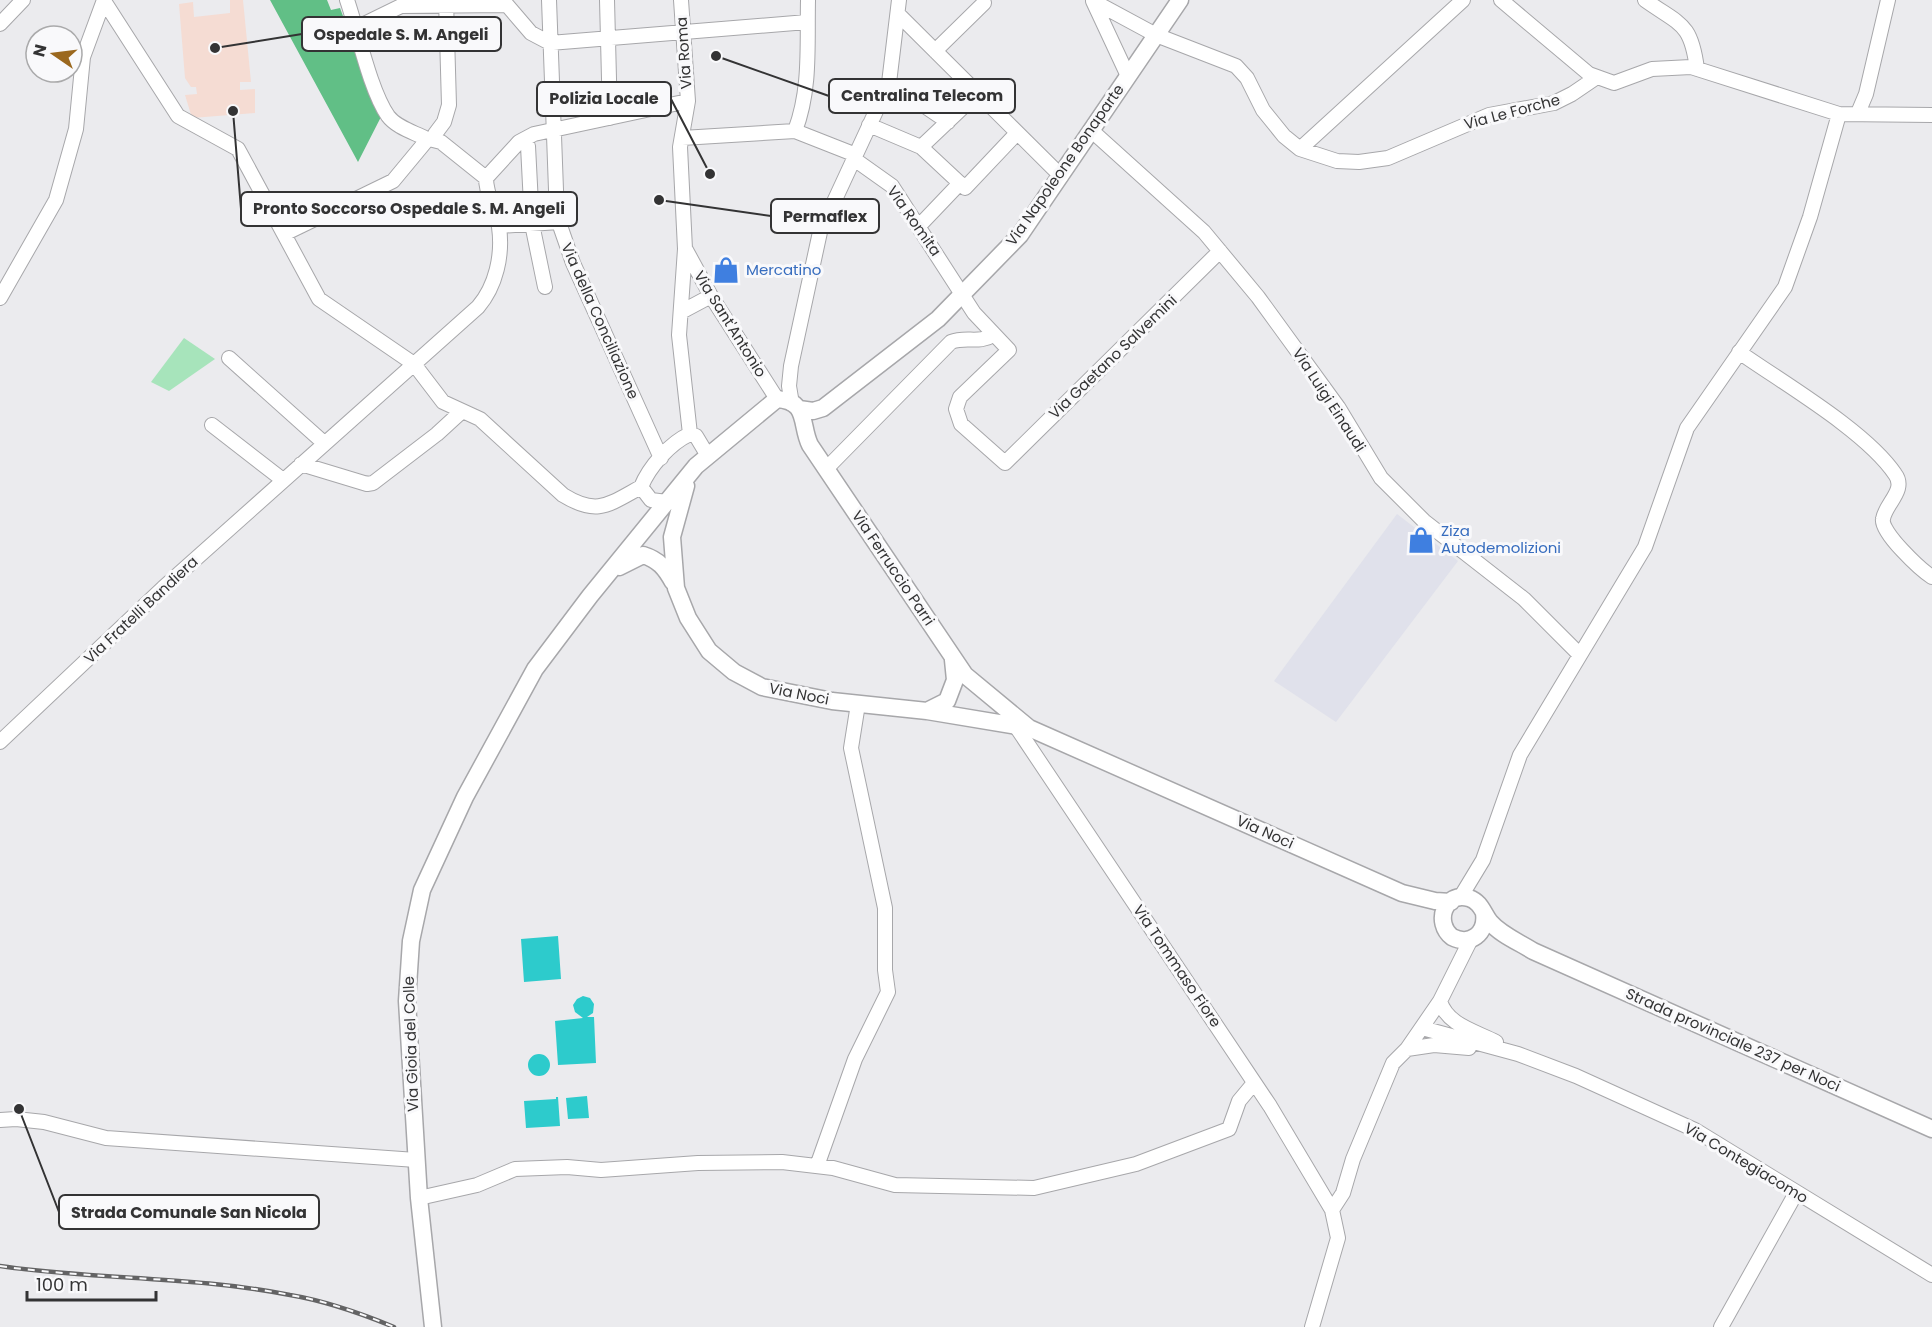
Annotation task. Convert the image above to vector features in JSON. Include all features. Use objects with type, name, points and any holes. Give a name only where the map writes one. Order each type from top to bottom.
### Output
[{"type":"main road","name":"Via Napoleone Bonaparte","points":[[810,445],[812,431],[823,408],[938,319],[1020,235],[1180,0]]},
{"type":"main road","points":[[606,576],[690,474],[708,456],[789,404],[813,411],[823,408]]},
{"type":"main road","name":"Via Ferruccio Parri","points":[[789,404],[803,414],[805,435],[810,445],[951,655],[979,687],[1022,726]]},
{"type":"main road","name":"Via Noci","points":[[690,474],[680,502],[672,537],[676,588],[688,618],[710,651],[734,672],[762,687],[832,701],[927,711],[1022,726],[1402,893],[1455,900]]},
{"type":"main road","points":[[606,576],[629,560],[643,555],[655,558],[665,568],[676,588]]},
{"type":"main road","name":"Via Gioia del Colle","points":[[433,1327],[418,1198],[407,1000],[411,940],[422,890],[465,798],[535,669],[606,576]]},
{"type":"main road","points":[[927,711],[947,701],[953,689],[956,669],[951,655]]},
{"type":"main road","name":"Via Noci","points":[[1402,893],[1447,931]]},
{"type":"main road","points":[[1470,899],[1482,909],[1483,929],[1474,938],[1461,941],[1447,931],[1442,915],[1455,900],[1470,899]]},
{"type":"main road","name":"Strada provinciale 237 per Noci","points":[[1482,909],[1504,934],[1533,951],[1932,1129]]},
{"type":"main road","name":"Strada provinciale 237 per Noci","points":[[1474,938],[1533,951]]},
{"type":"street","points":[[0,24],[23,0]]},
{"type":"street","points":[[104,0],[178,116],[238,149],[319,299],[414,364],[443,402],[480,419],[563,495],[579,505],[591,508],[612,502],[641,487],[646,476],[661,458],[682,438],[690,434],[696,436],[708,456]]},
{"type":"street","points":[[0,298],[56,200],[76,129],[83,57],[104,0]]},
{"type":"street","points":[[347,0],[374,85],[389,117],[399,125],[441,142],[486,178]]},
{"type":"street","name":"Via della Conciliazione","points":[[549,0],[559,222],[573,263],[661,458]]},
{"type":"street","points":[[607,0],[610,118]]},
{"type":"street","name":"Via Roma","points":[[681,0],[688,101],[680,147],[685,249],[679,335],[690,434]]},
{"type":"street","points":[[682,138],[795,131],[804,106],[808,0]]},
{"type":"street","points":[[789,404],[791,366],[820,232],[889,83],[899,0]]},
{"type":"street","points":[[1300,149],[1463,0]]},
{"type":"street","points":[[1501,0],[1589,74],[1614,83],[1652,69],[1697,69],[1839,114],[1932,115]]},
{"type":"street","points":[[1645,0],[1682,24],[1693,42],[1697,69]]},
{"type":"street","points":[[1858,113],[1866,94],[1888,0]]},
{"type":"street","points":[[1093,1],[1128,76]]},
{"type":"street","name":"Via Le Forche","points":[[1093,1],[1156,34],[1236,66],[1247,78],[1273,124],[1300,149],[1337,161],[1359,162],[1388,158],[1489,115],[1554,103],[1597,77]]},
{"type":"street","points":[[356,28],[401,6],[446,3],[511,4],[531,33],[550,43],[683,30],[807,22]]},
{"type":"street","points":[[284,234],[393,181],[444,122],[449,105],[446,3]]},
{"type":"street","points":[[935,51],[989,3]]},
{"type":"street","points":[[898,14],[1061,176]]},
{"type":"street","points":[[921,147],[978,93]]},
{"type":"street","points":[[559,222],[499,226],[486,191],[486,178],[519,142],[534,134],[688,101]]},
{"type":"street","points":[[929,109],[948,122]]},
{"type":"street","points":[[1482,909],[1478,893],[1484,860],[1520,755],[1645,547],[1687,428],[1785,286],[1810,217],[1839,114]]},
{"type":"street","points":[[869,125],[921,147],[963,186]]},
{"type":"street","name":"Via Romita","points":[[795,131],[855,157],[892,186],[974,313],[1009,350],[960,397],[956,409],[961,424],[1005,463]]},
{"type":"street","name":"Via Luigi Einaudi","points":[[1092,131],[1204,232],[1221,251],[1258,297],[1338,407],[1381,478],[1424,522],[1524,599],[1580,655]]},
{"type":"street","points":[[919,226],[1017,133]]},
{"type":"street","points":[[528,146],[532,224],[545,287]]},
{"type":"street","name":"Via Fratelli Bandiera","points":[[0,742],[283,480],[490,293],[498,263],[499,226]]},
{"type":"street","name":"Via Sant'Antonio","points":[[685,249],[711,296],[789,404]]},
{"type":"street","name":"Via Gaetano Salvemini","points":[[1005,463],[1221,251]]},
{"type":"street","points":[[681,312],[711,296]]},
{"type":"street","points":[[826,469],[951,342],[962,338],[981,341],[993,335]]},
{"type":"street","points":[[1739,352],[1861,438],[1896,475],[1899,487],[1882,520],[1884,531],[1932,577]]},
{"type":"street","points":[[229,358],[324,444]]},
{"type":"street","points":[[301,464],[367,484],[373,483],[437,434],[461,412]]},
{"type":"street","points":[[213,425],[283,480]]},
{"type":"street","points":[[641,487],[651,500],[667,502]]},
{"type":"street","points":[[817,1166],[855,1059],[888,992],[885,970],[885,908],[851,748],[858,704]]},
{"type":"street","name":"Via Tommaso Fiore","points":[[1022,726],[1254,1083],[1332,1210]]},
{"type":"street","points":[[1455,900],[1484,860]]},
{"type":"street","points":[[1440,1001],[1452,959],[1447,931]]},
{"type":"street","points":[[1312,1327],[1338,1238],[1332,1210],[1343,1192],[1353,1159],[1393,1063],[1407,1049],[1440,1001],[1474,938]]},
{"type":"street","name":"Via Contegiacomo","points":[[1440,1001],[1443,1012],[1454,1021],[1518,1054]]},
{"type":"street","name":"Via Contegiacomo","points":[[1422,1028],[1518,1054],[1576,1076],[1695,1130],[1932,1275]]},
{"type":"street","name":"Via Contegiacomo","points":[[1407,1049],[1452,1046],[1518,1054]]},
{"type":"street","points":[[418,1198],[477,1185],[515,1169],[542,1167],[602,1170],[698,1163],[782,1162],[817,1166],[895,1185],[1034,1188],[1136,1164],[1229,1129],[1239,1101],[1254,1083]]},
{"type":"street","points":[[0,1120],[45,1122],[106,1138],[416,1160]]},
{"type":"street","points":[[1721,1327],[1796,1193]]},
{"type":"shaded area","points":[[230,0],[243,0],[251,82],[240,82],[240,90],[255,89],[255,113],[192,118],[185,95],[197,94],[196,87],[191,87],[185,78],[179,4],[193,2],[194,17],[230,13]]},
{"type":"shaded area","points":[[1397,514],[1458,561],[1336,722],[1274,681]]},
{"type":"green space","points":[[270,0],[327,0],[331,10],[340,8],[343,16],[339,18],[346,38],[355,35],[384,111],[358,162]]},
{"type":"green space","points":[[184,338],[215,359],[169,391],[151,382]]},
{"type":"water","points":[[558,936],[561,979],[524,982],[521,939]]},
{"type":"water","points":[[583,996],[590,998],[594,1004],[593,1013],[587,1017],[594,1017],[596,1063],[558,1065],[555,1021],[583,1018],[575,1012],[573,1005]]},
{"type":"water","points":[[539,1054],[547,1057],[550,1065],[547,1073],[539,1076],[531,1073],[528,1065],[531,1057]]},
{"type":"water","points":[[587,1096],[589,1118],[568,1119],[566,1098]]},
{"type":"water","points":[[558,1097],[560,1126],[526,1128],[524,1101],[556,1099]]},
{"type":"railway","points":[[0,1266],[254,1289],[330,1304],[394,1327]]},
{"type":"place","name":"Ospedale S. M. Angeli","points":[[215,48]]},
{"type":"place","name":"Centralina Telecom","points":[[716,56]]},
{"type":"place","name":"Pronto Soccorso Ospedale S. M. Angeli","points":[[233,111]]},
{"type":"place","name":"Polizia Locale","points":[[710,174]]},
{"type":"place","name":"Permaflex","points":[[659,200]]},
{"type":"place","name":"Mercatino","points":[[726,270]]},
{"type":"place","name":"Ziza Autodemolizioni","points":[[1421,540]]},
{"type":"place","name":"Strada Comunale San Nicola","points":[[19,1109]]}]
